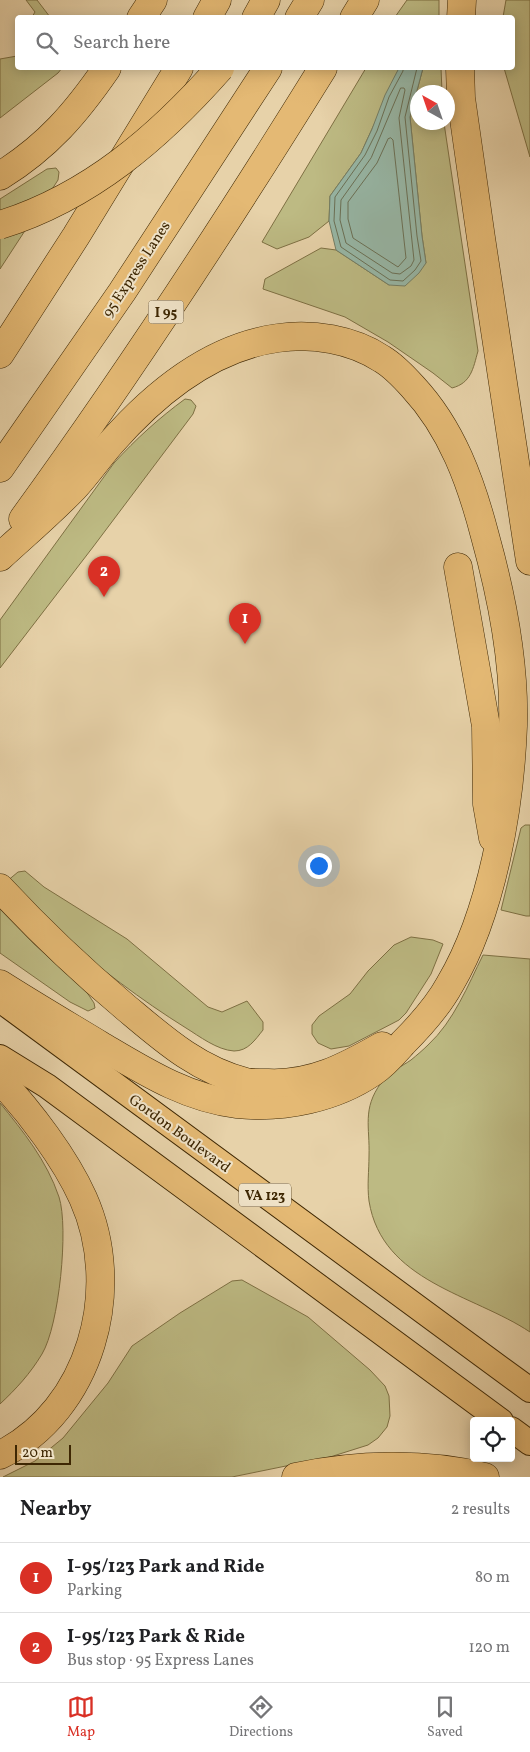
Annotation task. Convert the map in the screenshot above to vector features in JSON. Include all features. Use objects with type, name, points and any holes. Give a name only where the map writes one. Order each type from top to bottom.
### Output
[{"type":"highway","points":[[143,15],[153,0]]},
{"type":"highway","points":[[209,15],[217,0]]},
{"type":"highway","points":[[258,15],[266,0]]},
{"type":"highway","points":[[301,15],[310,0]]},
{"type":"highway","points":[[356,15],[365,0]]},
{"type":"highway","points":[[461,15],[462,0]]},
{"type":"highway","points":[[0,176],[48,141],[65,124],[86,99],[106,70]]},
{"type":"highway","points":[[0,354],[76,236],[178,70]]},
{"type":"highway","points":[[0,225],[23,218],[82,188],[127,159],[168,124],[218,70]]},
{"type":"highway","name":"95 Express Lanes","points":[[0,468],[122,292],[267,70]]},
{"type":"highway","name":"I 95","points":[[0,551],[139,352],[243,195],[322,70]]},
{"type":"highway","points":[[460,70],[461,98],[530,561]]},
{"type":"highway","points":[[0,557],[76,486],[112,442],[143,410],[175,383],[206,364],[238,348],[274,338],[306,335],[334,340],[362,349],[383,359],[403,376],[425,400],[444,427],[459,456],[474,498],[495,571],[504,617],[511,676],[513,724],[506,804],[488,890],[471,940],[452,982],[422,1023],[378,1070],[354,1083],[331,1093],[301,1101],[270,1105],[239,1104],[185,1092],[157,1079],[0,984]]},
{"type":"highway","points":[[458,567],[486,726],[487,804],[496,855]]},
{"type":"highway","points":[[0,888],[71,959],[170,1044],[204,1067],[246,1082],[284,1084],[310,1080],[338,1070],[422,1023]]},
{"type":"highway","points":[[0,1080],[37,1124],[69,1172],[83,1198],[92,1221],[98,1250],[101,1280],[99,1310],[93,1339],[83,1366],[69,1392],[51,1416],[35,1432],[0,1455]]},
{"type":"highway","points":[[296,1477],[356,1468],[410,1467],[455,1471],[485,1477]]},
{"type":"main road","name":"Gordon Boulevard","points":[[0,1000],[530,1390]]},
{"type":"main road","name":"VA 123","points":[[0,1057],[47,1086],[496,1417]]},
{"type":"main road","points":[[515,1432],[530,1442]]},
{"type":"shaded area","points":[[26,0],[37,0],[48,15],[33,15],[35,12]]},
{"type":"shaded area","points":[[407,0],[439,0],[439,15],[396,15]]},
{"type":"shaded area","points":[[506,0],[530,0],[530,157],[505,70],[515,70],[515,15],[503,15]]},
{"type":"shaded area","points":[[15,56],[15,70],[60,70],[0,118],[0,59]]},
{"type":"shaded area","points":[[365,70],[399,70],[361,153],[330,196],[329,221],[309,237],[277,249],[262,242]]},
{"type":"shaded area","points":[[422,70],[441,70],[442,85],[418,85]]},
{"type":"shaded area","points":[[411,130],[445,130],[478,351],[473,369],[467,379],[452,388],[388,342],[345,317],[263,289],[265,279],[321,248],[336,250],[389,285],[426,263]]},
{"type":"shaded area","points":[[56,168],[59,172],[58,180],[0,269],[0,199],[47,169]]},
{"type":"shaded area","points":[[185,399],[191,400],[196,406],[193,414],[0,668],[0,620],[114,463],[148,429]]},
{"type":"shaded area","points":[[525,825],[530,825],[530,916],[501,910],[521,828]]},
{"type":"shaded area","points":[[25,871],[44,887],[127,939],[208,1007],[222,1012],[247,1001],[263,1022],[263,1030],[247,1047],[234,1051],[202,1039],[169,1017],[120,983],[73,946],[6,882],[18,872]]},
{"type":"shaded area","points":[[0,909],[34,944],[86,991],[95,1008],[88,1011],[70,1002],[0,953]]},
{"type":"shaded area","points":[[411,937],[433,940],[443,944],[431,974],[406,1013],[399,1020],[349,1046],[331,1049],[318,1043],[312,1034],[312,1025],[319,1016],[350,994],[368,971],[394,945]]},
{"type":"shaded area","points":[[483,955],[530,959],[530,1332],[433,1283],[411,1268],[392,1250],[377,1228],[369,1201],[368,1118],[371,1101],[375,1092],[387,1076],[411,1060],[445,1025],[460,1002]]},
{"type":"shaded area","points":[[0,1103],[26,1136],[48,1171],[59,1197],[63,1231],[61,1277],[48,1340],[33,1368],[0,1404]]},
{"type":"shaded area","points":[[242,1280],[308,1317],[370,1370],[385,1386],[389,1396],[390,1416],[387,1427],[378,1438],[368,1445],[330,1457],[232,1477],[3,1477],[35,1461],[63,1438],[108,1383],[132,1346],[180,1313],[232,1281]]},
{"type":"water","points":[[398,70],[422,70],[418,85],[410,85],[410,130],[426,263],[419,273],[405,286],[389,285],[336,250],[329,221],[330,196],[361,153],[385,95]]},
{"type":"place","name":"I-95/123 Park & Ride","points":[[104,597]]},
{"type":"place","name":"I-95/123 Park and Ride","points":[[245,644]]}]
